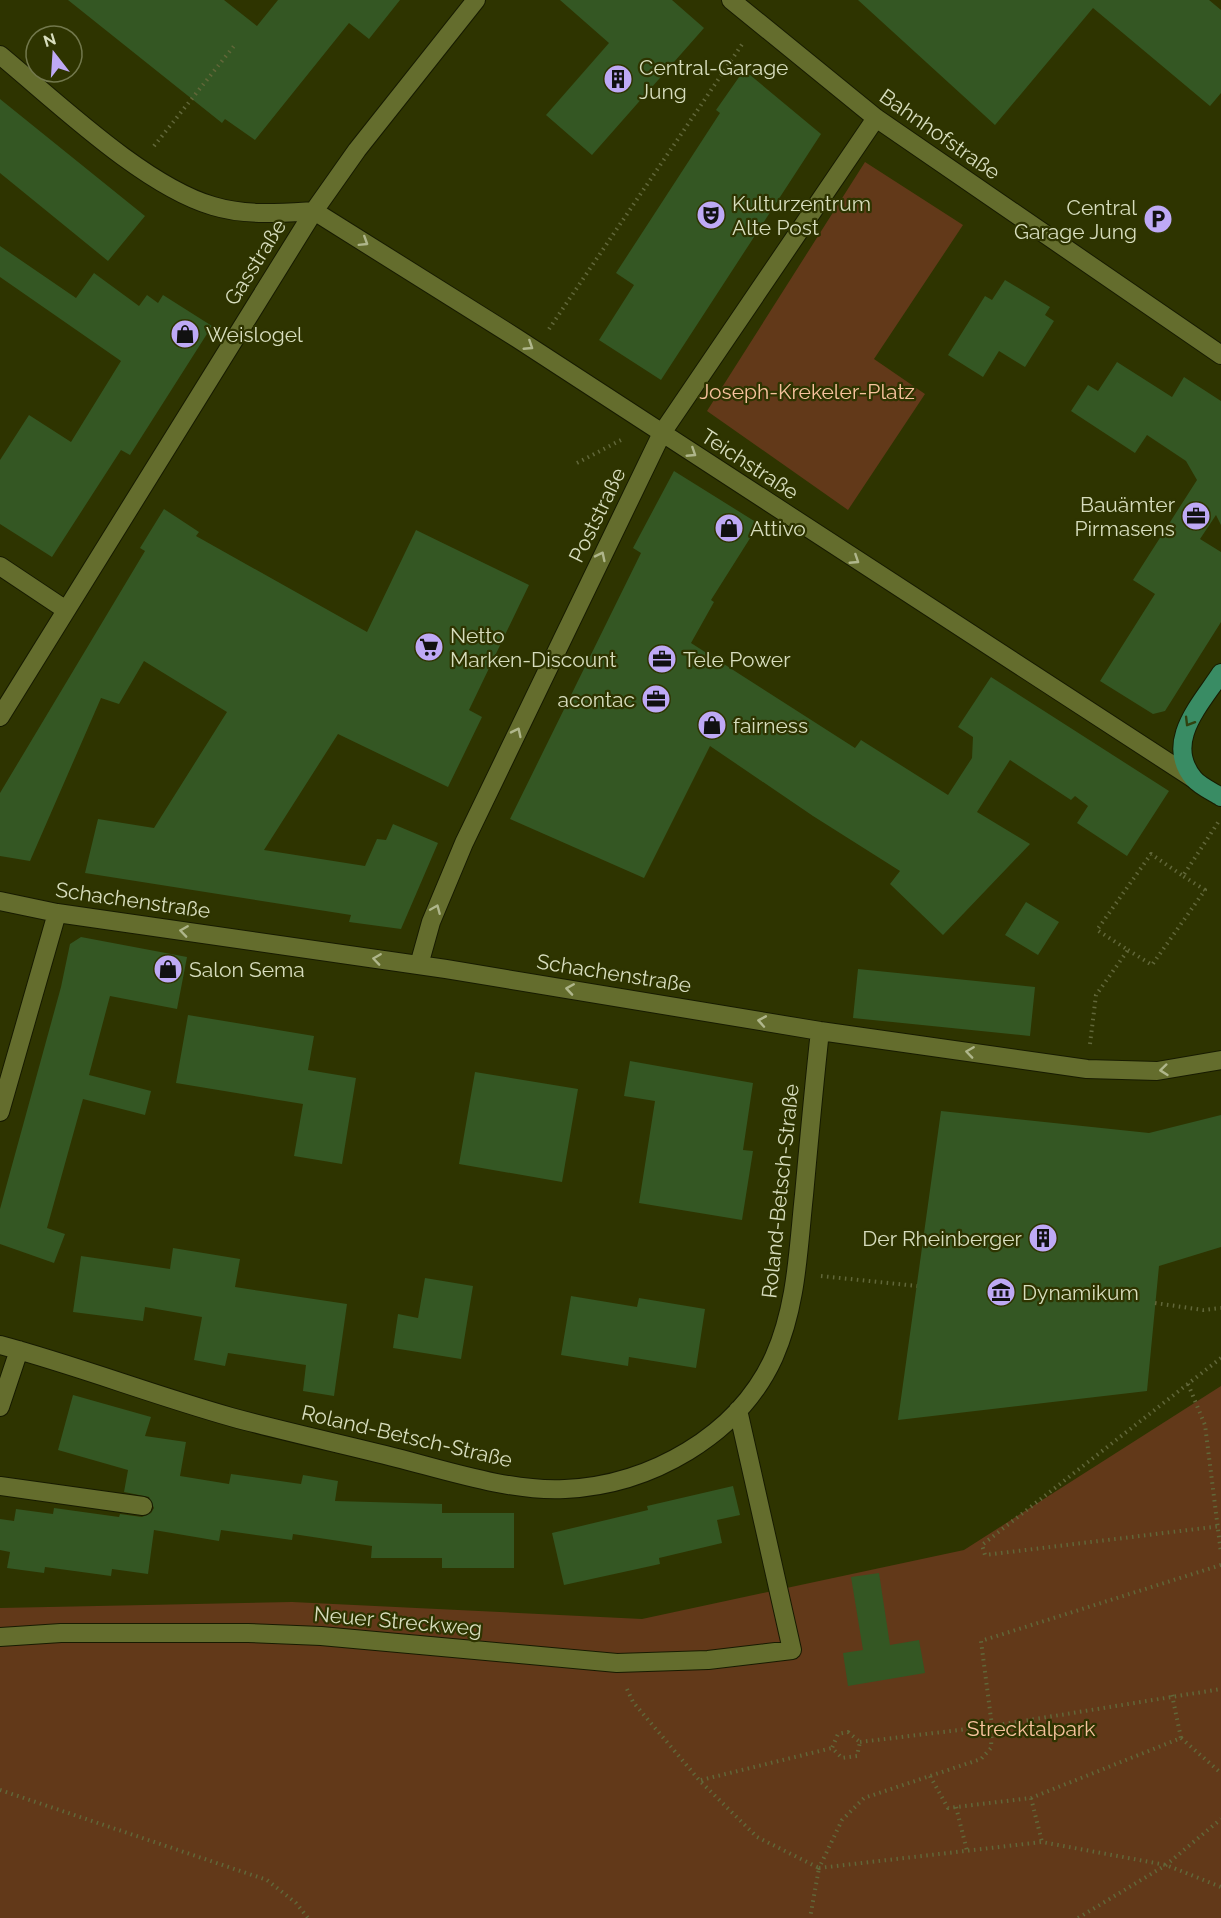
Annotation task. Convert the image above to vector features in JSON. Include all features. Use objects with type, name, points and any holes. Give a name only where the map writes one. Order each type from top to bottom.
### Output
[{"type":"main road","points":[[1194,779],[1180,751],[1184,729],[1221,673]]},
{"type":"main road","name":"Teichstraße","points":[[1194,779],[1221,797]]},
{"type":"street","name":"Gasstraße","points":[[0,717],[314,211],[357,150],[476,0]]},
{"type":"street","name":"Bahnhofstraße","points":[[731,0],[876,118],[1221,355]]},
{"type":"street","points":[[0,55],[138,166],[179,193],[213,206],[248,213],[314,211]]},
{"type":"street","name":"Poststraße","points":[[418,965],[431,922],[464,843],[662,433],[876,118]]},
{"type":"street","name":"Teichstraße","points":[[314,211],[535,350],[1194,779]]},
{"type":"street","points":[[0,566],[66,610]]},
{"type":"street","name":"Schachenstraße","points":[[0,901],[57,913],[418,965],[820,1031],[1087,1069],[1157,1071],[1221,1060]]},
{"type":"street","points":[[0,1112],[57,913]]},
{"type":"street","name":"Roland-Betsch-Straße","points":[[0,1345],[230,1416],[495,1482],[564,1489],[610,1483],[650,1470],[713,1436],[738,1410],[754,1391],[773,1359],[786,1326],[796,1274],[820,1031]]},
{"type":"street","points":[[0,1407],[19,1350]]},
{"type":"street","name":"Neuer Streckweg","points":[[0,1637],[61,1633],[290,1635],[617,1663],[708,1660],[792,1650],[738,1410]]},
{"type":"street","points":[[0,1486],[143,1506]]},
{"type":"path","points":[[535,350],[757,22]]},
{"type":"path","points":[[138,166],[234,46]]},
{"type":"path","points":[[577,463],[622,439]]},
{"type":"path","points":[[1183,876],[1221,817]]},
{"type":"path","points":[[1151,854],[1183,876],[1205,890],[1152,965],[1097,930],[1151,854]]},
{"type":"path","points":[[1087,1069],[1095,995],[1128,950]]},
{"type":"path","points":[[796,1274],[917,1286]]},
{"type":"path","points":[[1155,1303],[1203,1310],[1221,1308]]},
{"type":"path","points":[[1219,1526],[985,1555],[982,1545],[1221,1358]]},
{"type":"path","points":[[1188,1384],[1206,1425],[1221,1553]]},
{"type":"path","points":[[810,1918],[819,1868],[842,1820],[864,1798],[981,1759],[991,1748],[992,1726],[981,1641],[1221,1565]]},
{"type":"path","points":[[617,1663],[633,1702],[700,1781],[757,1837],[819,1868],[1042,1842],[1166,1865],[1221,1887]]},
{"type":"path","points":[[832,1748],[838,1734],[848,1732],[860,1742],[992,1726],[1172,1695],[1221,1689]]},
{"type":"path","points":[[1172,1695],[1181,1738],[1221,1773]]},
{"type":"path","points":[[930,1776],[948,1808],[1031,1798],[1181,1738]]},
{"type":"path","points":[[832,1748],[842,1758],[857,1756],[860,1742]]},
{"type":"path","points":[[700,1781],[832,1748]]},
{"type":"path","points":[[0,1790],[267,1881],[296,1904],[308,1918]]},
{"type":"path","points":[[1031,1798],[1042,1842]]},
{"type":"path","points":[[956,1807],[967,1851]]},
{"type":"path","points":[[1078,1918],[1166,1865],[1221,1819]]},
{"type":"green space","name":"Joseph-Krekeler-Platz","points":[[865,162],[963,225],[874,359],[925,394],[848,510],[707,411]]},
{"type":"green space","name":"Strecktalpark","points":[[1221,1386],[1221,1918],[0,1918],[0,1608],[292,1602],[642,1619],[964,1550]]},
{"type":"building","points":[[68,0],[224,0],[257,26],[278,0],[400,0],[369,39],[349,23],[255,140],[225,119],[222,123]]},
{"type":"building","name":"Central-Garage Jung","points":[[560,0],[672,0],[704,28],[592,155],[546,115],[609,43]]},
{"type":"building","points":[[858,0],[1209,0],[1221,10],[1221,93],[1210,106],[1093,8],[995,125]]},
{"type":"building","name":"Kulturzentrum Alte Post","points":[[744,70],[821,134],[661,380],[599,340],[634,285],[616,273],[720,113],[716,110]]},
{"type":"building","points":[[0,99],[145,216],[108,261],[0,173]]},
{"type":"building","points":[[0,246],[76,298],[94,273],[139,306],[147,295],[158,303],[163,295],[212,326],[130,455],[121,450],[52,557],[0,524],[0,460],[29,415],[71,442],[121,361],[0,277]]},
{"type":"building","points":[[1005,280],[1050,307],[1045,315],[1054,321],[1025,367],[999,351],[983,377],[948,355],[985,296],[992,300]]},
{"type":"building","points":[[1117,362],[1172,397],[1184,377],[1221,401],[1221,525],[1216,515],[1200,539],[1221,552],[1221,622],[1165,711],[1153,714],[1100,681],[1155,594],[1133,580],[1197,480],[1186,461],[1147,435],[1135,453],[1071,411],[1088,385],[1098,391]]},
{"type":"building","points":[[674,471],[759,524],[711,600],[714,602],[691,643],[855,748],[861,740],[948,795],[972,758],[973,737],[958,727],[991,677],[1169,791],[1127,856],[1077,823],[1088,806],[1075,796],[1071,800],[1010,760],[977,812],[1030,844],[943,935],[890,884],[900,871],[813,816],[710,746],[644,878],[510,819],[641,553],[633,548]]},
{"type":"building","points":[[164,509],[199,532],[196,536],[367,632],[416,530],[529,585],[469,710],[482,717],[448,787],[338,734],[264,850],[365,866],[377,839],[386,840],[393,824],[438,843],[401,929],[349,922],[351,915],[85,873],[98,819],[154,828],[227,712],[144,661],[119,704],[101,698],[30,861],[0,856],[0,793],[145,551],[140,548]]},
{"type":"building","points":[[1026,902],[1059,922],[1038,955],[1005,935]]},
{"type":"building","points":[[81,937],[187,957],[177,1009],[110,996],[89,1075],[151,1091],[145,1115],[83,1099],[47,1228],[65,1234],[54,1263],[0,1244],[0,1209],[61,987],[70,944]]},
{"type":"building","points":[[858,969],[1035,987],[1030,1036],[853,1018]]},
{"type":"building","points":[[188,1015],[314,1036],[308,1070],[356,1078],[342,1164],[294,1156],[303,1104],[176,1083]]},
{"type":"building","points":[[630,1061],[753,1083],[743,1150],[753,1151],[742,1220],[639,1203],[655,1101],[624,1096]]},
{"type":"building","points":[[475,1072],[578,1089],[562,1182],[459,1164]]},
{"type":"building","name":"Der Rheinberger","points":[[941,1111],[1149,1133],[1221,1115],[1221,1247],[1159,1266],[1147,1391],[898,1420]]},
{"type":"building","points":[[173,1248],[240,1259],[235,1287],[347,1304],[334,1396],[303,1391],[306,1365],[228,1353],[225,1366],[194,1360],[202,1317],[145,1307],[143,1321],[73,1312],[81,1256],[170,1269]]},
{"type":"building","points":[[425,1278],[473,1286],[461,1359],[393,1348],[398,1314],[418,1318]]},
{"type":"building","points":[[571,1296],[637,1307],[639,1298],[705,1309],[696,1368],[629,1357],[628,1366],[561,1355]]},
{"type":"building","points":[[73,1395],[151,1417],[145,1436],[186,1442],[180,1476],[229,1484],[231,1474],[301,1484],[303,1475],[338,1481],[335,1501],[442,1504],[442,1513],[514,1513],[514,1568],[442,1568],[442,1558],[371,1558],[372,1546],[293,1534],[292,1540],[221,1530],[219,1541],[154,1530],[148,1574],[112,1569],[111,1576],[45,1567],[44,1573],[7,1568],[10,1552],[0,1550],[0,1519],[14,1521],[16,1509],[53,1514],[54,1508],[119,1517],[120,1514],[142,1517],[151,1513],[154,1508],[149,1497],[124,1492],[128,1470],[58,1450]]},
{"type":"building","points":[[733,1486],[740,1515],[717,1520],[722,1543],[659,1558],[660,1564],[564,1585],[552,1533],[648,1510],[647,1506]]},
{"type":"building","points":[[879,1573],[890,1645],[919,1640],[925,1673],[848,1686],[843,1653],[863,1650],[851,1577]]},
{"type":"place","name":"Central-Garage Jung","points":[[618,79]]},
{"type":"place","name":"Kulturzentrum Alte Post","points":[[711,215]]},
{"type":"place","name":"Central Garage Jung","points":[[1158,219]]},
{"type":"place","name":"Weislogel","points":[[185,334]]},
{"type":"place","name":"Bauämter Pirmasens","points":[[1196,516]]},
{"type":"place","name":"Attivo","points":[[729,528]]},
{"type":"place","name":"Netto Marken-Discount","points":[[429,647]]},
{"type":"place","name":"Tele Power","points":[[662,659]]},
{"type":"place","name":"acontac","points":[[656,699]]},
{"type":"place","name":"fairness","points":[[712,725]]},
{"type":"place","name":"Salon Sema","points":[[168,969]]},
{"type":"place","name":"Der Rheinberger","points":[[1043,1238]]},
{"type":"place","name":"Dynamikum","points":[[1001,1292]]}]
